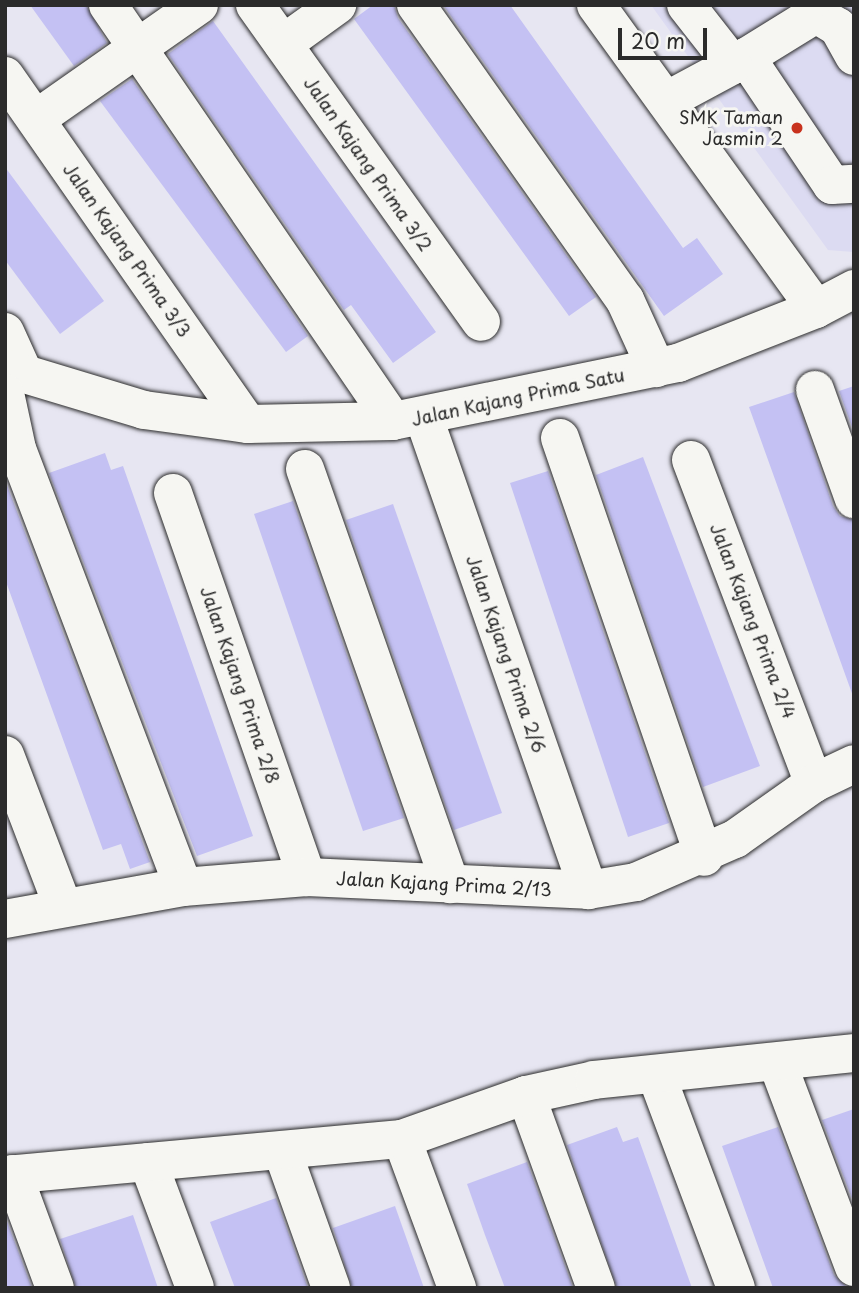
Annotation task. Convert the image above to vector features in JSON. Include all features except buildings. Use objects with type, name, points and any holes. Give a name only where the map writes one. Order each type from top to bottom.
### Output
[{"type":"street","name":"Jalan Kajang Prima 2/6","points":[[108,5],[409,420],[588,890]]},
{"type":"street","points":[[36,119],[199,5]]},
{"type":"street","name":"Jalan Kajang Prima 3/2","points":[[255,5],[481,322]]},
{"type":"street","points":[[283,44],[337,5]]},
{"type":"street","points":[[416,5],[625,300],[656,368]]},
{"type":"street","points":[[596,5],[816,309]]},
{"type":"street","points":[[686,5],[739,61],[832,185],[854,184]]},
{"type":"street","points":[[666,101],[816,14],[838,27],[854,56]]},
{"type":"street","name":"Jalan Kajang Prima 3/3","points":[[5,76],[248,424]]},
{"type":"street","name":"Jalan Kajang Prima Satu","points":[[11,378],[144,411],[248,424],[409,420],[656,368],[816,309],[854,289]]},
{"type":"street","points":[[5,332],[17,449],[183,887]]},
{"type":"street","points":[[815,390],[854,499]]},
{"type":"street","points":[[560,438],[704,857]]},
{"type":"street","name":"Jalan Kajang Prima 2/4","points":[[691,460],[814,783]]},
{"type":"street","points":[[305,469],[450,884]]},
{"type":"street","name":"Jalan Kajang Prima 2/8","points":[[173,493],[307,877]]},
{"type":"street","points":[[5,755],[64,907]]},
{"type":"street","name":"Jalan Kajang Prima 2/13","points":[[5,919],[183,887],[307,877],[588,890],[636,882],[704,857],[814,783],[854,764]]},
{"type":"street","points":[[55,1288],[9,1175],[283,1153],[402,1139],[526,1095],[594,1080],[854,1053]]},
{"type":"street","points":[[777,1062],[854,1267]]},
{"type":"street","points":[[656,1074],[736,1288]]},
{"type":"street","points":[[526,1095],[596,1288]]},
{"type":"street","points":[[402,1139],[457,1288]]},
{"type":"street","points":[[283,1153],[331,1288]]},
{"type":"street","points":[[148,1162],[195,1288]]},
{"type":"shaded area","name":"SMK Taman Jasmin 2","points":[[651,5],[854,5],[854,252],[828,250]]},
{"type":"place","name":"SMK Taman Jasmin 2","points":[[797,128]]}]
